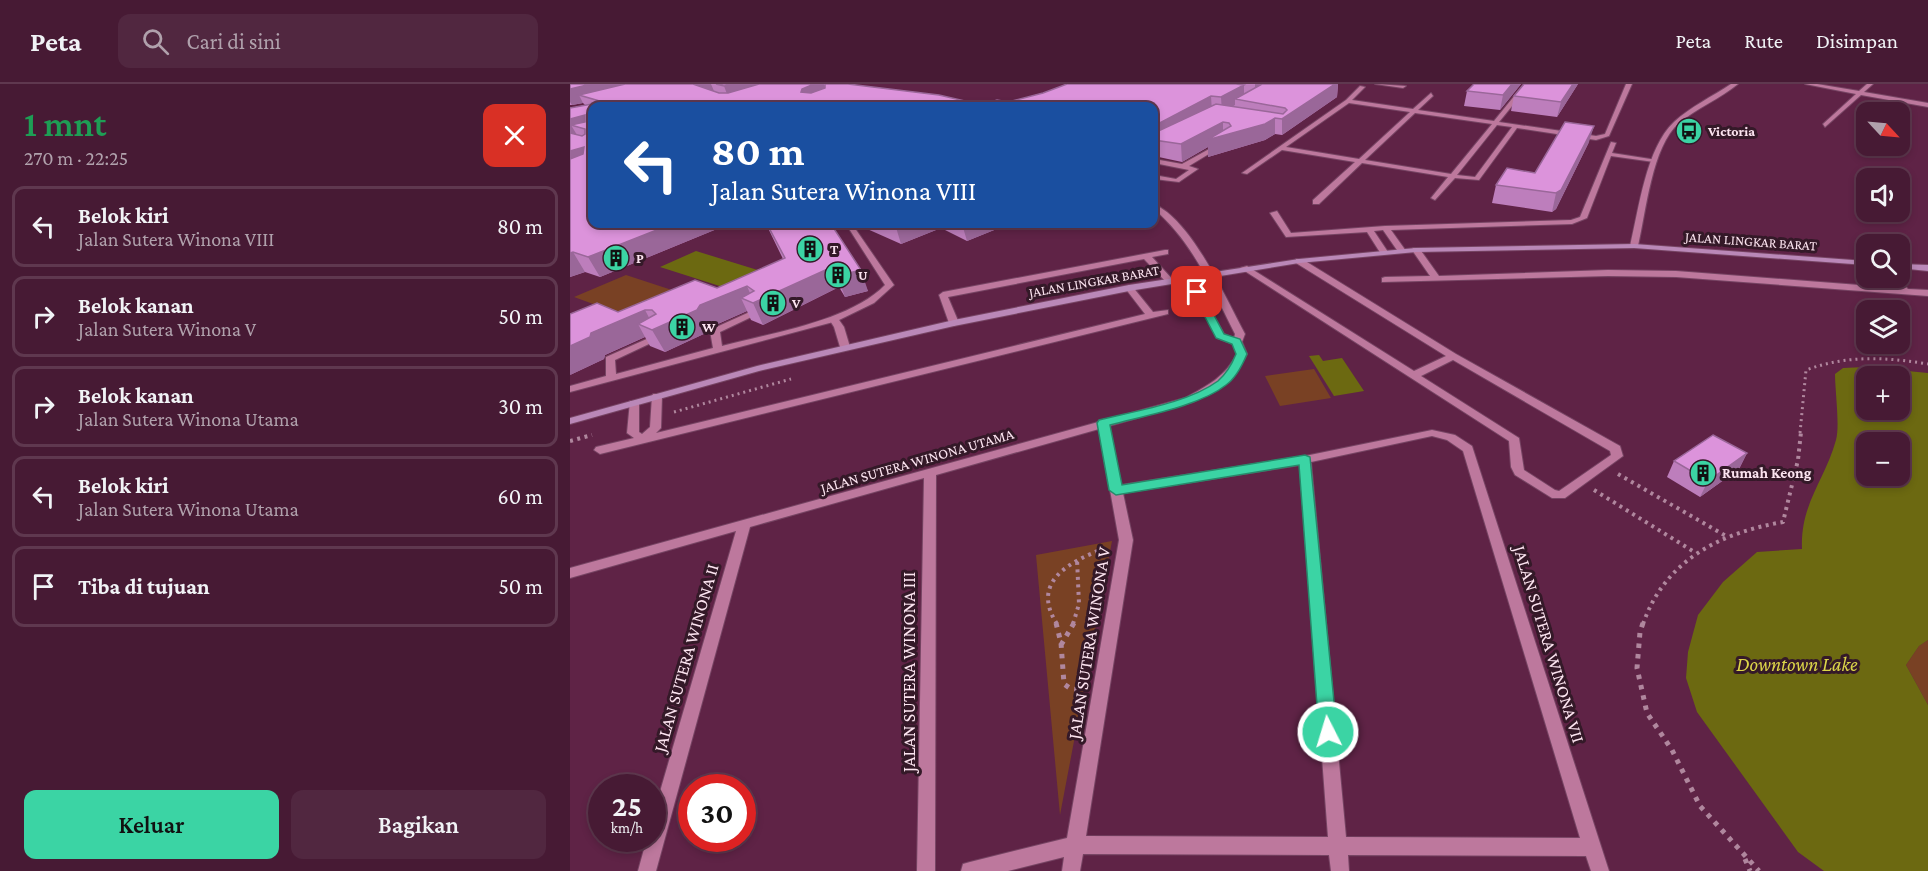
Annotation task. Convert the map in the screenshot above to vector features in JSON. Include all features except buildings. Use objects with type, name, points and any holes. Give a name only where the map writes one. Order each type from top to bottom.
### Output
[{"type":"street","points":[[1378,84],[1403,86]]},
{"type":"street","points":[[1435,198],[1527,84]]},
{"type":"street","points":[[1348,101],[1596,138],[1607,135],[1629,84]]},
{"type":"street","points":[[1634,246],[1654,158],[1666,134],[1677,122],[1735,84]]},
{"type":"street","points":[[1808,84],[1928,105]]},
{"type":"street","points":[[1825,125],[1870,84]]},
{"type":"street","points":[[1245,173],[1348,101],[1362,87]]},
{"type":"street","points":[[1316,202],[1431,95]]},
{"type":"street","points":[[1282,147],[1452,177],[1477,179],[1516,126]]},
{"type":"street","points":[[1184,166],[1226,142]]},
{"type":"street","points":[[1274,213],[1289,235],[1385,228],[1572,222],[1583,218],[1611,149],[1654,158]]},
{"type":"street","points":[[1158,162],[1195,169],[1177,181],[1158,177]]},
{"type":"street","points":[[1158,173],[1170,164]]},
{"type":"street","name":"JALAN SUTERA WINONA UTAMA","points":[[570,573],[1189,400],[1222,383],[1236,368],[1242,354],[1237,342],[1240,334],[1196,254],[1167,215],[1158,209]]},
{"type":"street","points":[[570,389],[853,312],[881,295],[890,285],[852,228]]},
{"type":"street","points":[[1385,228],[1402,251]]},
{"type":"street","points":[[1369,229],[1384,252]]},
{"type":"street","name":"JALAN LINGKAR BARAT","points":[[570,421],[845,347],[954,322],[1207,274],[1299,261],[1416,250],[1634,246],[1856,262]]},
{"type":"street","points":[[1416,250],[1436,278]]},
{"type":"street","points":[[954,322],[943,295],[1165,252]]},
{"type":"street","points":[[1145,255],[1170,281]]},
{"type":"street","points":[[1244,268],[1515,440],[1519,472],[1552,494],[1561,495],[1617,456],[1616,449],[1453,356],[1299,261]]},
{"type":"street","points":[[1910,267],[1928,268]]},
{"type":"street","points":[[1385,280],[1608,273],[1676,274],[1928,293]]},
{"type":"street","points":[[1189,278],[1220,336],[1237,342]]},
{"type":"street","points":[[1129,288],[1150,315]]},
{"type":"street","points":[[1902,288],[1906,292]]},
{"type":"street","points":[[718,350],[715,331],[757,312]]},
{"type":"street","points":[[600,450],[1165,312]]},
{"type":"street","points":[[834,319],[845,347]]},
{"type":"street","points":[[611,378],[610,359],[661,336]]},
{"type":"street","points":[[1412,376],[1453,356]]},
{"type":"street","points":[[643,439],[655,428],[657,396]]},
{"type":"street","points":[[634,403],[633,433],[643,439]]},
{"type":"street","name":"JALAN SUTERA WINONA V","points":[[1071,871],[1126,540],[1103,423]]},
{"type":"street","name":"JALAN SUTERA WINONA VII","points":[[1305,460],[1432,433],[1451,437],[1468,450],[1600,871]]},
{"type":"street","points":[[1116,490],[1305,460],[1340,871]]},
{"type":"street","name":"JALAN SUTERA WINONA III","points":[[926,871],[930,473]]},
{"type":"street","name":"JALAN SUTERA WINONA II","points":[[647,871],[744,525]]},
{"type":"street","points":[[970,871],[1076,845],[1593,847]]},
{"type":"path","points":[[1759,871],[1700,806],[1672,750],[1647,713],[1637,668],[1640,632],[1649,606],[1667,581],[1696,553],[1726,536],[1755,527],[1783,522],[1798,460],[1806,370],[1830,360],[1867,356],[1928,364]]},
{"type":"path","points":[[1604,467],[1726,536]]},
{"type":"path","points":[[1580,482],[1696,553]]},
{"type":"path","points":[[1100,692],[1071,689],[1064,684],[1059,627],[1048,609],[1049,593],[1054,578],[1077,558],[1126,540]]},
{"type":"path","points":[[1060,646],[1077,619],[1081,605],[1077,558]]},
{"type":"path","points":[[1745,858],[1750,871]]},
{"type":"shaded area","points":[[626,275],[681,293],[629,317],[574,297]]},
{"type":"shaded area","points":[[1314,369],[1331,398],[1280,406],[1265,376]]},
{"type":"shaded area","points":[[1112,541],[1060,815],[1036,555]]},
{"type":"shaded area","points":[[1928,640],[1928,705],[1906,665],[1919,646]]},
{"type":"water","points":[[696,251],[764,272],[729,289],[660,267]]},
{"type":"water","points":[[1319,355],[1323,361],[1342,358],[1364,391],[1334,396],[1309,356]]},
{"type":"water","name":"Downtown Lake","points":[[1856,367],[1856,420],[1910,420],[1910,371],[1928,373],[1928,640],[1919,646],[1906,665],[1928,705],[1928,871],[1824,871],[1798,852],[1697,712],[1686,678],[1688,652],[1698,615],[1723,582],[1757,552],[1802,549],[1802,533],[1809,505],[1836,440],[1835,374],[1843,368]]},
{"type":"place","name":"Victoria","points":[[1689,131]]},
{"type":"place","name":"T","points":[[810,249]]},
{"type":"place","name":"P","points":[[616,258]]},
{"type":"place","name":"U","points":[[838,275]]},
{"type":"place","name":"V","points":[[773,303]]},
{"type":"place","name":"W","points":[[682,327]]},
{"type":"place","name":"Rumah Keong","points":[[1703,473]]},
{"type":"route","points":[[1197,292],[1220,336],[1237,342],[1242,354],[1236,368],[1222,383],[1189,400],[1103,423],[1116,490],[1305,460],[1328,732]]}]
